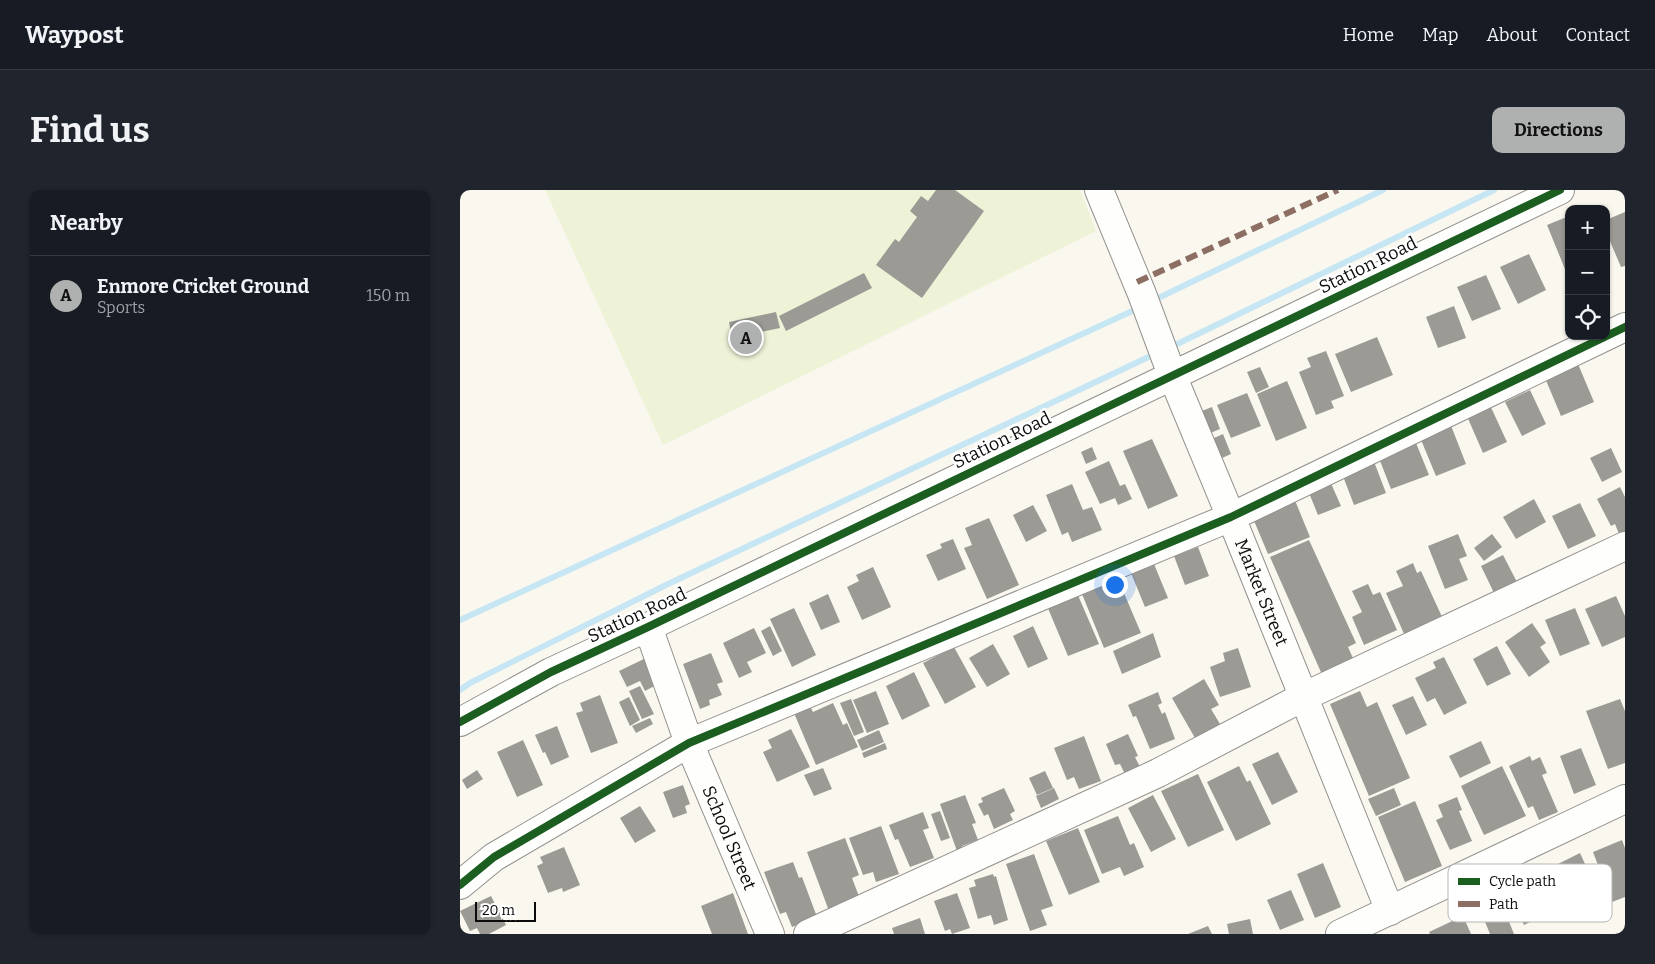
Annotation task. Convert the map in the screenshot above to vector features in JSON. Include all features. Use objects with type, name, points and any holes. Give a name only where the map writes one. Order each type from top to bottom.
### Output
[{"type":"street","name":"Market Street","points":[[1099,190],[1390,911]]},
{"type":"street","name":"Station Road","points":[[460,722],[551,672],[648,627],[1168,364],[1560,190]]},
{"type":"street","points":[[460,884],[494,856],[689,743],[1231,516],[1625,327]]},
{"type":"street","points":[[808,934],[1158,773],[1303,697],[1625,546]]},
{"type":"street","name":"School Street","points":[[648,627],[689,743],[770,934]]},
{"type":"street","points":[[1489,864],[1625,799]]},
{"type":"street","points":[[1340,934],[1448,883]]},
{"type":"green space","points":[[545,190],[1080,190],[1096,231],[663,445]]},
{"type":"building","points":[[936,190],[955,190],[984,211],[922,298],[876,265],[895,239],[899,242],[917,217],[910,211],[921,196],[928,201]]},
{"type":"building","points":[[1625,212],[1625,266],[1621,267],[1610,241],[1610,218]]},
{"type":"building","points":[[1565,218],[1565,269],[1547,225]]},
{"type":"building","points":[[1529,254],[1546,290],[1518,304],[1500,267]]},
{"type":"building","points":[[864,273],[872,288],[786,331],[779,316]]},
{"type":"building","points":[[1486,275],[1501,309],[1472,321],[1457,287]]},
{"type":"building","points":[[1454,306],[1466,338],[1438,348],[1426,317]]},
{"type":"building","points":[[776,312],[780,328],[732,338],[729,322]]},
{"type":"building","points":[[1377,337],[1393,375],[1351,392],[1335,354]]},
{"type":"building","points":[[1326,351],[1344,396],[1331,401],[1334,408],[1316,415],[1299,372],[1311,367],[1307,358]]},
{"type":"building","points":[[1578,364],[1594,402],[1561,416],[1545,378]]},
{"type":"building","points":[[1260,367],[1269,387],[1256,393],[1247,372]]},
{"type":"building","points":[[1287,381],[1307,428],[1276,441],[1257,394]]},
{"type":"building","points":[[1530,390],[1546,424],[1522,436],[1505,402]]},
{"type":"building","points":[[1247,393],[1261,426],[1231,438],[1217,405]]},
{"type":"building","points":[[1489,403],[1507,442],[1483,453],[1466,414]]},
{"type":"building","points":[[1212,407],[1220,429],[1203,436],[1194,414]]},
{"type":"building","points":[[1450,423],[1466,464],[1436,476],[1419,435]]},
{"type":"building","points":[[1223,434],[1231,454],[1213,462],[1205,442]]},
{"type":"building","points":[[1414,438],[1429,475],[1391,489],[1377,453]]},
{"type":"building","points":[[1152,439],[1178,496],[1148,509],[1123,451]]},
{"type":"building","points":[[1092,447],[1097,459],[1086,464],[1081,452]]},
{"type":"building","points":[[1611,448],[1622,472],[1602,482],[1590,458]]},
{"type":"building","points":[[1373,459],[1386,493],[1354,505],[1341,471]]},
{"type":"building","points":[[1109,461],[1120,486],[1125,484],[1132,499],[1118,505],[1115,498],[1100,504],[1085,472]]},
{"type":"building","points":[[1329,479],[1341,506],[1318,515],[1307,488]]},
{"type":"building","points":[[1072,484],[1083,510],[1092,507],[1102,530],[1072,542],[1068,532],[1062,535],[1046,495]]},
{"type":"building","points":[[1620,487],[1625,497],[1625,531],[1619,534],[1615,524],[1611,526],[1597,499]]},
{"type":"building","points":[[1294,498],[1310,537],[1268,554],[1252,516]]},
{"type":"building","points":[[1534,499],[1546,522],[1516,539],[1503,517]]},
{"type":"building","points":[[1580,503],[1596,536],[1568,549],[1552,516]]},
{"type":"building","points":[[1033,505],[1047,531],[1026,542],[1013,515]]},
{"type":"building","points":[[989,518],[1019,585],[987,599],[964,548],[972,545],[965,528]]},
{"type":"building","points":[[1458,534],[1467,556],[1459,559],[1468,580],[1445,589],[1428,546]]},
{"type":"building","points":[[1492,534],[1502,547],[1484,561],[1474,548]]},
{"type":"building","points":[[953,539],[966,569],[938,581],[926,555],[942,548],[940,544]]},
{"type":"building","points":[[1309,540],[1356,643],[1348,647],[1356,665],[1324,679],[1270,557]]},
{"type":"building","points":[[1198,547],[1209,576],[1185,585],[1174,556]]},
{"type":"building","points":[[1503,555],[1518,584],[1495,595],[1481,566]]},
{"type":"building","points":[[1413,563],[1417,573],[1421,571],[1443,619],[1405,636],[1386,593],[1403,586],[1396,571]]},
{"type":"building","points":[[1154,564],[1168,598],[1145,607],[1131,573]]},
{"type":"building","points":[[873,567],[891,607],[862,620],[847,587],[859,581],[856,575]]},
{"type":"building","points":[[1118,579],[1141,633],[1104,648],[1082,594]]},
{"type":"building","points":[[1368,584],[1373,595],[1380,592],[1397,630],[1364,645],[1352,617],[1362,612],[1352,591]]},
{"type":"building","points":[[1077,593],[1099,644],[1068,656],[1047,606]]},
{"type":"building","points":[[828,594],[840,622],[821,630],[809,603]]},
{"type":"building","points":[[1616,596],[1625,616],[1625,637],[1602,647],[1585,609]]},
{"type":"building","points":[[794,608],[816,655],[792,667],[770,619]]},
{"type":"building","points":[[1575,608],[1590,644],[1560,656],[1545,620]]},
{"type":"building","points":[[1532,623],[1546,643],[1540,647],[1550,662],[1529,677],[1505,642]]},
{"type":"building","points":[[770,626],[782,651],[773,656],[761,631]]},
{"type":"building","points":[[1033,626],[1048,659],[1028,668],[1013,636]]},
{"type":"building","points":[[754,628],[766,653],[747,662],[752,672],[739,678],[723,643]]},
{"type":"building","points":[[1153,633],[1161,657],[1122,674],[1113,651]]},
{"type":"building","points":[[993,644],[1010,674],[987,687],[969,658]]},
{"type":"building","points":[[1497,646],[1511,674],[1487,686],[1473,659]]},
{"type":"building","points":[[954,647],[976,687],[945,704],[923,663]]},
{"type":"building","points":[[1238,648],[1251,687],[1220,697],[1210,667],[1225,661],[1223,653]]},
{"type":"building","points":[[711,653],[723,682],[717,684],[722,695],[709,700],[710,705],[700,709],[683,664]]},
{"type":"building","points":[[1444,657],[1467,703],[1444,715],[1435,698],[1427,702],[1415,678],[1436,668],[1433,662]]},
{"type":"building","points":[[646,658],[658,684],[645,691],[640,681],[627,687],[619,671]]},
{"type":"building","points":[[914,672],[930,706],[902,720],[886,686]]},
{"type":"building","points":[[1204,679],[1219,705],[1211,709],[1220,724],[1195,738],[1172,698]]},
{"type":"building","points":[[640,686],[654,714],[642,719],[629,691]]},
{"type":"building","points":[[876,691],[889,724],[867,733],[853,700]]},
{"type":"building","points":[[1360,691],[1367,707],[1377,702],[1410,778],[1369,796],[1330,704]]},
{"type":"building","points":[[1158,692],[1162,703],[1158,705],[1162,714],[1165,712],[1175,739],[1150,749],[1136,716],[1133,717],[1128,705]]},
{"type":"building","points":[[600,695],[618,743],[591,753],[576,713],[583,711],[580,703]]},
{"type":"building","points":[[1413,696],[1427,725],[1406,735],[1392,705]]},
{"type":"building","points":[[629,697],[640,720],[630,726],[619,702]]},
{"type":"building","points":[[851,699],[864,732],[854,736],[840,703]]},
{"type":"building","points":[[1620,699],[1625,711],[1625,763],[1608,769],[1586,711]]},
{"type":"building","points":[[833,703],[843,725],[847,723],[858,747],[816,765],[794,713],[810,706],[813,712]]},
{"type":"building","points":[[650,718],[653,724],[636,733],[632,726]]},
{"type":"building","points":[[557,726],[569,757],[551,765],[535,735]]},
{"type":"building","points":[[791,729],[810,767],[777,782],[763,752],[772,748],[768,740]]},
{"type":"building","points":[[879,730],[884,742],[862,751],[857,740]]},
{"type":"building","points":[[1128,734],[1138,756],[1135,757],[1140,767],[1125,774],[1120,764],[1115,765],[1106,744]]},
{"type":"building","points":[[1084,736],[1101,781],[1079,789],[1074,777],[1067,780],[1054,748]]},
{"type":"building","points":[[523,740],[543,785],[517,797],[497,752]]},
{"type":"building","points":[[1481,741],[1491,763],[1460,778],[1449,756]]},
{"type":"building","points":[[885,743],[887,749],[864,758],[862,753]]},
{"type":"building","points":[[1581,748],[1596,785],[1574,794],[1560,756]]},
{"type":"building","points":[[1278,752],[1298,792],[1272,805],[1252,764]]},
{"type":"building","points":[[1530,756],[1532,761],[1540,757],[1547,773],[1542,775],[1558,812],[1539,820],[1533,806],[1528,808],[1509,766]]},
{"type":"building","points":[[1239,766],[1247,782],[1250,780],[1271,824],[1236,841],[1207,782]]},
{"type":"building","points":[[1502,766],[1526,816],[1484,835],[1461,786]]},
{"type":"building","points":[[823,768],[832,789],[814,796],[804,775]]},
{"type":"building","points":[[477,770],[483,779],[467,789],[462,780]]},
{"type":"building","points":[[1045,771],[1053,788],[1037,795],[1029,778]]},
{"type":"building","points":[[1198,774],[1224,830],[1188,847],[1161,791]]},
{"type":"building","points":[[683,785],[690,804],[685,806],[687,813],[673,818],[663,792]]},
{"type":"building","points":[[1004,788],[1015,811],[1010,814],[1013,820],[994,829],[988,814],[984,816],[978,804],[983,802],[981,798]]},
{"type":"building","points":[[1054,788],[1059,799],[1041,808],[1036,796]]},
{"type":"building","points":[[1394,788],[1401,805],[1376,816],[1368,799]]},
{"type":"building","points":[[965,795],[976,823],[972,824],[978,840],[962,846],[963,848],[957,851],[940,804]]},
{"type":"building","points":[[1153,795],[1176,839],[1151,852],[1128,808]]},
{"type":"building","points":[[1457,797],[1462,810],[1459,811],[1472,841],[1450,850],[1436,820],[1443,817],[1438,805]]},
{"type":"building","points":[[1415,801],[1442,866],[1405,882],[1378,817]]},
{"type":"building","points":[[640,806],[656,831],[635,843],[620,818]]},
{"type":"building","points":[[940,811],[950,838],[941,841],[931,814]]},
{"type":"building","points":[[923,812],[929,828],[923,830],[934,858],[910,867],[898,839],[895,840],[889,825]]},
{"type":"building","points":[[1118,816],[1130,845],[1134,843],[1144,867],[1124,876],[1120,867],[1102,874],[1084,830]]},
{"type":"building","points":[[881,826],[899,874],[876,882],[873,872],[863,875],[849,838]]},
{"type":"building","points":[[1078,828],[1100,882],[1069,895],[1046,841]]},
{"type":"building","points":[[845,838],[859,875],[852,878],[860,899],[829,911],[807,852]]},
{"type":"building","points":[[1622,840],[1625,848],[1625,897],[1612,902],[1612,864],[1598,864],[1593,852]]},
{"type":"building","points":[[564,847],[580,885],[563,892],[562,888],[548,893],[537,866],[543,863],[540,857]]},
{"type":"building","points":[[1580,853],[1585,864],[1558,864]]},
{"type":"building","points":[[1034,854],[1053,906],[1041,910],[1047,925],[1030,931],[1006,864]]},
{"type":"building","points":[[793,862],[799,878],[802,877],[817,917],[792,927],[786,912],[780,914],[764,872]]},
{"type":"building","points":[[1323,863],[1341,907],[1315,918],[1297,874]]},
{"type":"building","points":[[993,874],[994,877],[996,876],[1008,920],[994,925],[991,915],[978,919],[969,888],[976,886],[974,880]]},
{"type":"building","points":[[1291,890],[1304,920],[1280,930],[1267,900]]},
{"type":"building","points":[[733,893],[748,934],[712,934],[701,906]]},
{"type":"building","points":[[957,893],[970,928],[952,934],[950,929],[945,931],[934,901]]},
{"type":"building","points":[[491,896],[506,925],[489,934],[480,934],[477,928],[470,931],[460,911]]},
{"type":"building","points":[[920,918],[925,934],[894,934],[892,928]]},
{"type":"building","points":[[1250,919],[1253,934],[1229,934],[1227,924]]},
{"type":"building","points":[[1450,922],[1466,922],[1471,934],[1430,934],[1429,932]]},
{"type":"building","points":[[1485,922],[1509,922],[1514,934],[1490,934]]},
{"type":"building","points":[[1208,926],[1212,934],[1188,934]]},
{"type":"waterway","points":[[1152,301],[1383,190]]},
{"type":"waterway","points":[[1169,348],[1494,190]]},
{"type":"waterway","points":[[460,620],[1141,307]]},
{"type":"waterway","points":[[460,690],[470,683],[668,584],[1157,353]]},
{"type":"marked path","points":[[1137,282],[1338,190]]},
{"type":"cycle path","points":[[460,722],[551,672],[1560,190]]},
{"type":"cycle path","points":[[460,885],[494,857],[689,743],[1231,517],[1625,327]]},
{"type":"place","name":"Enmore Cricket Ground","points":[[746,338]]}]
